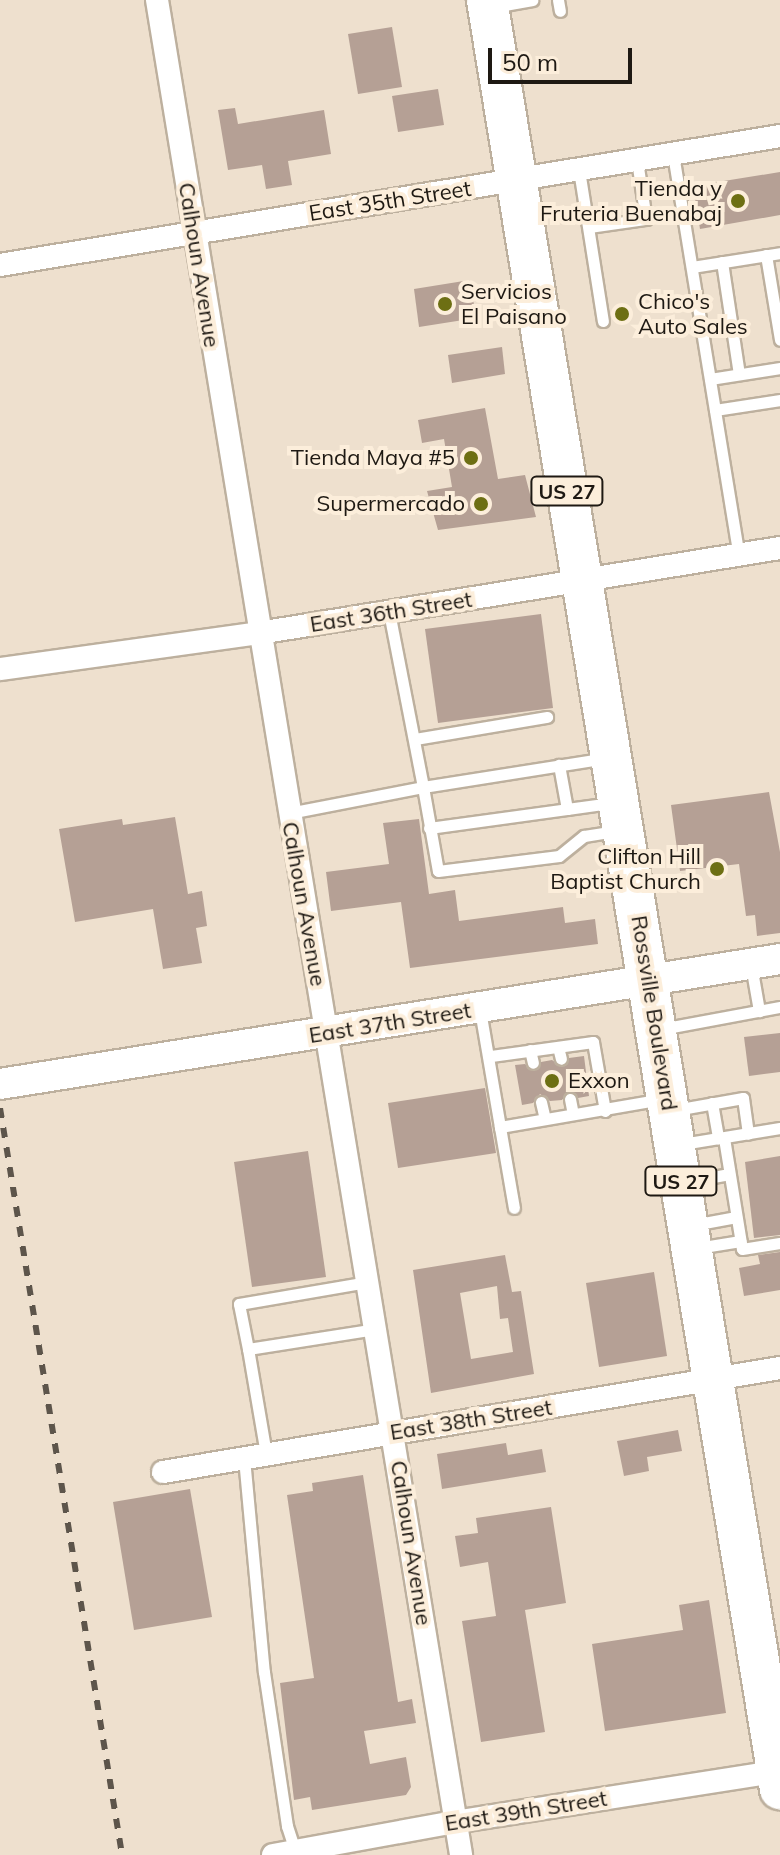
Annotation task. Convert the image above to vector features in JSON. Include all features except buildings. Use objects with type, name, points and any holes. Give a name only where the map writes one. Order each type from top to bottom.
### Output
[{"type":"highway","name":"Rossville Boulevard","points":[[488,4],[779,1777]]},
{"type":"main road","name":"East 37th Street","points":[[0,1084],[780,959]]},
{"type":"street","name":"Calhoun Avenue","points":[[157,0],[461,1855]]},
{"type":"street","name":"East 35th Street","points":[[0,265],[780,136]]},
{"type":"street","name":"East 36th Street","points":[[0,669],[259,633],[780,548]]},
{"type":"street","name":"East 38th Street","points":[[163,1472],[780,1368]]},
{"type":"street","name":"East 39th Street","points":[[284,1853],[455,1822],[779,1777]]},
{"type":"lane","points":[[488,4],[532,0]]},
{"type":"lane","points":[[673,154],[739,555]]},
{"type":"lane","points":[[589,227],[646,219],[637,161]]},
{"type":"lane","points":[[579,170],[603,321]]},
{"type":"lane","points":[[692,267],[780,253]]},
{"type":"lane","points":[[766,255],[780,340]]},
{"type":"lane","points":[[722,262],[739,374]]},
{"type":"lane","points":[[710,379],[780,368]]},
{"type":"lane","points":[[715,410],[780,400]]},
{"type":"lane","points":[[389,612],[438,871],[559,856],[584,836],[621,816]]},
{"type":"lane","points":[[415,739],[547,717]]},
{"type":"lane","points":[[289,813],[423,787],[611,757]]},
{"type":"lane","points":[[559,765],[567,809]]},
{"type":"lane","points":[[429,828],[567,809],[621,816]]},
{"type":"lane","points":[[750,964],[759,1011]]},
{"type":"lane","points":[[657,1030],[780,1007]]},
{"type":"lane","points":[[480,1009],[491,1056],[514,1208]]},
{"type":"lane","points":[[491,1056],[531,1057],[560,1053],[593,1042],[605,1111]]},
{"type":"lane","points":[[674,1134],[712,1103],[743,1098],[748,1134]]},
{"type":"lane","points":[[570,1099],[573,1114]]},
{"type":"lane","points":[[541,1102],[545,1119]]},
{"type":"lane","points":[[712,1103],[742,1249],[780,1243]]},
{"type":"lane","points":[[500,1127],[605,1111],[674,1134],[721,1138],[780,1128]]},
{"type":"lane","points":[[674,1134],[729,1174]]},
{"type":"lane","points":[[691,1238],[736,1217]]},
{"type":"lane","points":[[691,1238],[740,1241]]},
{"type":"lane","points":[[284,1853],[287,1826],[264,1672],[248,1349],[239,1304],[368,1282]]},
{"type":"lane","points":[[248,1349],[376,1329]]},
{"type":"railway","points":[[0,1108],[122,1855]]},
{"type":"place","name":"Tienda y Fruteria Buenabaj","points":[[738,201]]},
{"type":"place","name":"Servicios El Paisano","points":[[445,304]]},
{"type":"place","name":"Chico's Auto Sales","points":[[622,314]]},
{"type":"place","name":"Tienda Maya #5","points":[[471,458]]},
{"type":"place","name":"Supermercado","points":[[481,504]]},
{"type":"place","name":"Clifton Hill Baptist Church","points":[[717,869]]},
{"type":"place","name":"Exxon","points":[[552,1081]]}]
